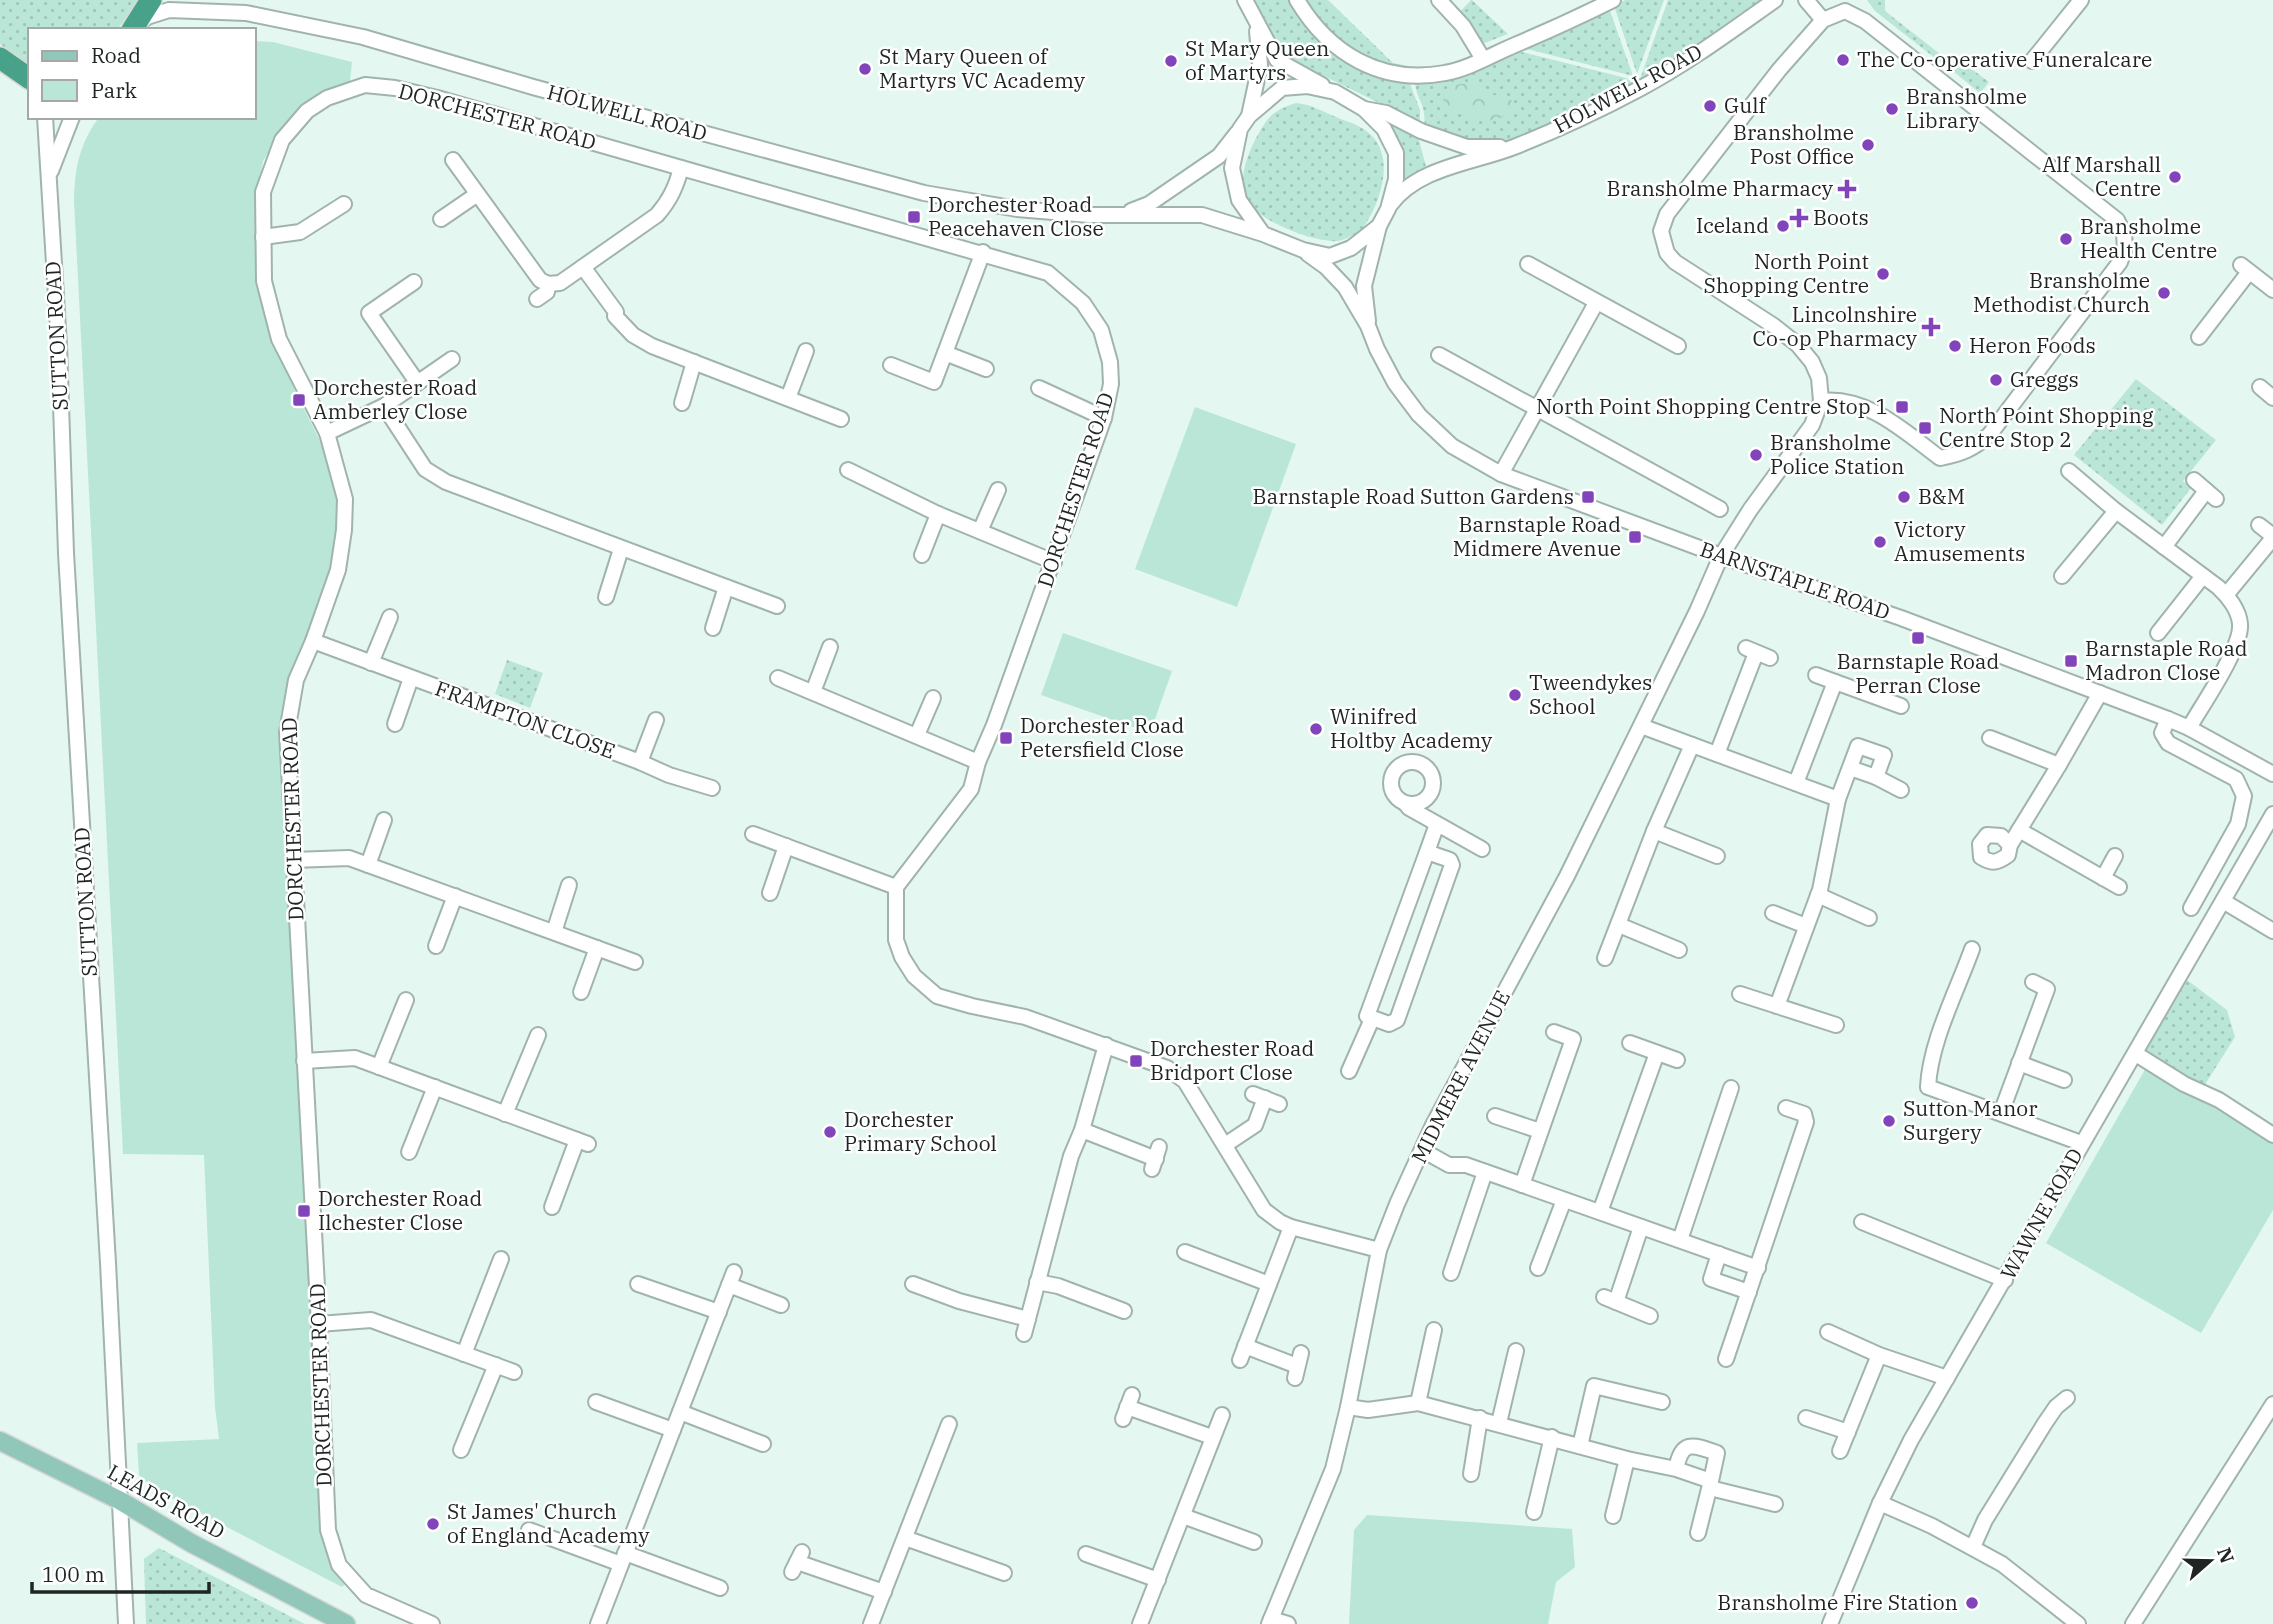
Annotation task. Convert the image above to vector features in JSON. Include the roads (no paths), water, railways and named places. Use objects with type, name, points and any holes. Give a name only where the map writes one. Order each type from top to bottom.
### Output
[{"type":"highway","points":[[134,27],[151,0]]},
{"type":"highway","points":[[0,58],[28,79]]},
{"type":"main road","name":"LEADS ROAD","points":[[0,1441],[119,1500],[191,1542],[346,1624]]},
{"type":"street","points":[[228,0],[246,13]]},
{"type":"street","points":[[1245,0],[1277,60],[1335,92],[1364,109],[1384,129],[1395,153],[1396,178],[1388,209],[1379,226],[1351,248],[1331,256],[1303,250],[1263,234],[1239,200],[1232,168],[1240,129],[1249,116],[1282,88],[1307,86],[1335,92]]},
{"type":"street","points":[[1297,0],[1306,15],[1340,52],[1360,63],[1411,76],[1447,73],[1613,0]]},
{"type":"street","points":[[1438,0],[1463,26],[1483,59]]},
{"type":"street","name":"HOLWELL ROAD","points":[[1388,209],[1399,193],[1416,180],[1512,147],[1640,88],[1695,57],[1775,0]]},
{"type":"street","points":[[1806,0],[1823,20]]},
{"type":"street","points":[[2032,61],[2081,0]]},
{"type":"street","points":[[1844,6],[2117,220],[2124,234],[2125,248],[2120,262],[2096,296],[1990,434],[1976,447],[1961,455],[1940,458],[1871,408],[1837,399],[1821,401],[1819,378],[1812,362],[1798,345],[1774,326],[1675,262],[1667,253],[1661,231],[1667,214],[1779,70],[1823,20],[1844,6]]},
{"type":"street","name":"HOLWELL ROAD","points":[[134,27],[147,17],[169,10],[246,13],[363,37],[533,88],[924,193],[1017,209],[1089,215],[1202,215],[1263,234]]},
{"type":"street","points":[[1249,116],[1261,65],[1257,25]]},
{"type":"street","name":"DORCHESTER ROAD","points":[[432,1624],[366,1595],[340,1564],[328,1530],[287,732],[296,680],[338,570],[345,530],[345,499],[327,433],[280,341],[264,281],[263,237],[263,192],[282,140],[307,111],[327,98],[365,85],[396,88],[437,98],[1048,273],[1083,303],[1101,330],[1110,362],[1111,384],[1104,418],[1054,562],[978,762],[971,789],[896,887]]},
{"type":"street","name":"HOLWELL ROAD","points":[[1364,109],[1386,114],[1421,131],[1467,147],[1512,147]]},
{"type":"street","name":"SUTTON ROAD","points":[[45,119],[126,1624]]},
{"type":"street","name":"SUTTON ROAD","points":[[47,180],[71,119]]},
{"type":"street","name":"HOLWELL ROAD","points":[[1123,214],[1149,204],[1219,156],[1240,129]]},
{"type":"street","points":[[453,160],[540,280],[548,284],[560,283],[657,215],[669,202],[681,169]]},
{"type":"street","points":[[441,219],[476,195]]},
{"type":"street","points":[[263,237],[300,232],[344,204]]},
{"type":"street","name":"BARNSTAPLE ROAD","points":[[1368,326],[1364,286],[1379,226]]},
{"type":"street","name":"BARNSTAPLE ROAD","points":[[1303,250],[1326,267],[1345,287],[1368,326],[1395,383],[1419,415],[1452,446],[1501,474],[1721,556],[1901,618],[2168,719],[2273,775]]},
{"type":"street","points":[[891,365],[934,382],[983,253]]},
{"type":"street","points":[[1528,264],[1678,346]]},
{"type":"street","points":[[583,267],[616,312],[615,316],[633,335],[652,346],[841,419]]},
{"type":"street","points":[[2199,337],[2245,269],[2273,290]]},
{"type":"street","points":[[414,282],[369,313],[417,382]]},
{"type":"street","points":[[537,299],[547,292],[548,284]]},
{"type":"street","points":[[1501,474],[1596,303]]},
{"type":"street","points":[[788,398],[806,351]]},
{"type":"street","points":[[945,354],[986,369]]},
{"type":"street","points":[[1439,355],[1720,509]]},
{"type":"street","points":[[327,433],[384,406],[452,359]]},
{"type":"street","points":[[682,403],[694,362]]},
{"type":"street","points":[[2260,387],[2273,398]]},
{"type":"street","points":[[1039,388],[1104,418]]},
{"type":"street","name":"MIDMERE AVENUE","points":[[1270,1622],[1333,1469],[1379,1250],[1422,1150],[1567,876],[1721,556],[1750,510],[1812,425],[1821,401]]},
{"type":"street","points":[[384,406],[425,469],[446,482],[777,606]]},
{"type":"street","points":[[848,470],[938,514],[1054,562]]},
{"type":"street","points":[[2069,471],[2116,511],[2226,595],[2236,611],[2240,624],[2237,643],[2189,728]]},
{"type":"street","points":[[2164,547],[2211,495],[2194,480]]},
{"type":"street","points":[[980,531],[998,490]]},
{"type":"street","points":[[2062,576],[2116,511]]},
{"type":"street","points":[[922,555],[938,514]]},
{"type":"street","points":[[2226,595],[2273,537],[2259,525]]},
{"type":"street","points":[[606,597],[621,549]]},
{"type":"street","points":[[2158,633],[2203,576]]},
{"type":"street","points":[[713,628],[726,587]]},
{"type":"street","points":[[371,663],[390,617]]},
{"type":"street","name":"FRAMPTON CLOSE","points":[[313,641],[669,775],[712,788]]},
{"type":"street","points":[[813,692],[830,647]]},
{"type":"street","points":[[1717,754],[1757,653]]},
{"type":"street","points":[[1816,675],[1901,706]]},
{"type":"street","name":"FRAMPTON CLOSE","points":[[395,724],[411,678]]},
{"type":"street","points":[[778,678],[978,762]]},
{"type":"street","points":[[1796,783],[1835,682]]},
{"type":"street","points":[[2010,845],[2100,693]]},
{"type":"street","points":[[917,735],[933,698]]},
{"type":"street","points":[[2168,719],[2162,733],[2168,743],[2236,779],[2244,796],[2238,824],[2191,908]]},
{"type":"street","name":"FRAMPTON CLOSE","points":[[640,762],[656,720]]},
{"type":"street","points":[[1641,726],[1838,799]]},
{"type":"street","points":[[1990,738],[2059,765]]},
{"type":"street","points":[[1605,958],[1654,831],[1692,745]]},
{"type":"street","points":[[1777,1006],[1818,895],[1838,799],[1858,746],[1884,755],[1876,777]]},
{"type":"street","points":[[1850,768],[1901,790]]},
{"type":"street","points":[[1405,803],[1482,849]]},
{"type":"street","name":"WAWNE ROAD","points":[[1830,1624],[1880,1503],[1911,1440],[2273,814]]},
{"type":"street","points":[[368,865],[384,820]]},
{"type":"street","points":[[1427,852],[1450,860],[1452,865],[1396,1020],[1389,1024],[1367,1016],[1437,824]]},
{"type":"street","points":[[2019,830],[2119,887]]},
{"type":"street","points":[[1654,831],[1717,856]]},
{"type":"street","points":[[753,834],[896,887],[896,940],[911,973],[922,985],[937,996],[1025,1017],[1167,1068],[1185,1081],[1264,1210],[1291,1227],[1379,1250]]},
{"type":"street","points":[[770,893],[786,846]]},
{"type":"street","points":[[2103,877],[2115,856]]},
{"type":"street","points":[[293,860],[349,858],[634,961]]},
{"type":"street","points":[[554,932],[569,885]]},
{"type":"street","points":[[1818,895],[1869,918]]},
{"type":"street","points":[[436,946],[455,896]]},
{"type":"street","points":[[2223,901],[2273,931]]},
{"type":"street","points":[[1773,913],[1806,926]]},
{"type":"street","points":[[1619,925],[1679,950]]},
{"type":"street","points":[[582,992],[597,948]]},
{"type":"street","points":[[1972,949],[1937,1044],[1928,1087],[2081,1143]]},
{"type":"street","points":[[2001,1113],[2047,989],[2033,982]]},
{"type":"street","points":[[1740,994],[1836,1025]]},
{"type":"street","points":[[379,1067],[406,1000]]},
{"type":"street","points":[[1349,1071],[1373,1019]]},
{"type":"street","points":[[1522,1185],[1573,1039],[1554,1032]]},
{"type":"street","points":[[505,1114],[538,1035]]},
{"type":"street","points":[[1630,1043],[1677,1060]]},
{"type":"street","points":[[1024,1334],[1070,1156],[1082,1130],[1098,1065],[1106,1045]]},
{"type":"street","points":[[1600,1212],[1657,1053]]},
{"type":"street","points":[[2136,1054],[2184,1084],[2219,1100],[2273,1135]]},
{"type":"street","points":[[304,1061],[355,1058],[582,1142],[552,1207]]},
{"type":"street","points":[[2019,1063],[2064,1080]]},
{"type":"street","points":[[409,1152],[435,1087]]},
{"type":"street","points":[[1680,1240],[1731,1088]]},
{"type":"street","points":[[1225,1145],[1255,1125],[1266,1099]]},
{"type":"street","points":[[1726,1359],[1806,1122],[1804,1114],[1786,1108]]},
{"type":"street","points":[[1495,1116],[1540,1131]]},
{"type":"street","points":[[1082,1130],[1156,1158]]},
{"type":"street","points":[[1422,1150],[1449,1165],[1466,1165],[1758,1268]]},
{"type":"street","points":[[1451,1272],[1485,1172]]},
{"type":"street","points":[[1538,1268],[1564,1200]]},
{"type":"street","points":[[1863,1222],[2005,1280]]},
{"type":"street","points":[[1291,1227],[1243,1353],[1298,1366]]},
{"type":"street","points":[[1641,1227],[1610,1299],[1650,1316]]},
{"type":"street","points":[[1184,1252],[1269,1284]]},
{"type":"street","points":[[1719,1254],[1711,1279],[1749,1292]]},
{"type":"street","points":[[464,1354],[501,1259]]},
{"type":"street","points":[[598,1624],[732,1278],[781,1305]]},
{"type":"street","points":[[1037,1282],[1058,1286],[1124,1311]]},
{"type":"street","points":[[638,1283],[719,1312]]},
{"type":"street","points":[[914,1284],[960,1301],[1028,1318]]},
{"type":"street","points":[[319,1324],[371,1320],[514,1372]]},
{"type":"street","points":[[1418,1402],[1434,1331]]},
{"type":"street","points":[[1828,1332],[1880,1355],[1947,1378]]},
{"type":"street","points":[[1499,1423],[1516,1351]]},
{"type":"street","points":[[1840,1451],[1880,1355]]},
{"type":"street","points":[[461,1450],[496,1365]]},
{"type":"street","points":[[1580,1446],[1594,1387],[1662,1402]]},
{"type":"street","points":[[1973,1547],[1985,1520],[2045,1423],[2056,1407],[2067,1398]]},
{"type":"street","points":[[596,1402],[673,1430]]},
{"type":"street","points":[[1348,1407],[1367,1410],[1418,1402],[1627,1459],[1676,1469],[1711,1485],[1775,1504]]},
{"type":"street","points":[[2133,1624],[2273,1404]]},
{"type":"street","points":[[1128,1407],[1212,1437]]},
{"type":"street","points":[[680,1412],[763,1444]]},
{"type":"street","points":[[1140,1624],[1222,1415]]},
{"type":"street","points":[[1471,1474],[1480,1418]]},
{"type":"street","points":[[1806,1418],[1848,1432]]},
{"type":"street","points":[[871,1624],[949,1424]]},
{"type":"street","points":[[1534,1512],[1552,1437]]},
{"type":"street","points":[[1676,1469],[1679,1456],[1686,1447],[1694,1445],[1717,1452],[1698,1533]]},
{"type":"street","points":[[1613,1516],[1627,1459]]},
{"type":"street","points":[[1880,1503],[1973,1547],[2002,1564],[2078,1624]]},
{"type":"street","points":[[1183,1516],[1254,1542]]},
{"type":"street","points":[[528,1530],[720,1588]]},
{"type":"street","points":[[905,1538],[1004,1573]]},
{"type":"street","points":[[1086,1554],[1158,1580]]},
{"type":"street","points":[[797,1562],[884,1592]]},
{"type":"street","points":[[1270,1622],[1288,1624]]},
{"type":"place","name":"The Co-operative Funeralcare","points":[[1843,60]]},
{"type":"place","name":"St Mary Queen of Martyrs","points":[[1171,61]]},
{"type":"place","name":"St Mary Queen of Martyrs VC Academy","points":[[865,69]]},
{"type":"place","name":"Gulf","points":[[1710,106]]},
{"type":"place","name":"Bransholme Library","points":[[1892,109]]},
{"type":"place","name":"Bransholme Post Office","points":[[1868,145]]},
{"type":"place","name":"Alf Marshall Centre","points":[[2175,177]]},
{"type":"place","name":"Bransholme Pharmacy","points":[[1847,189]]},
{"type":"place","name":"Dorchester Road Peacehaven Close","points":[[914,217]]},
{"type":"place","name":"Boots","points":[[1799,218]]},
{"type":"place","name":"Iceland","points":[[1783,226]]},
{"type":"place","name":"Bransholme Health Centre","points":[[2066,239]]},
{"type":"place","name":"North Point Shopping Centre","points":[[1883,274]]},
{"type":"place","name":"Bransholme Methodist Church","points":[[2164,293]]},
{"type":"place","name":"Lincolnshire Co-op Pharmacy","points":[[1931,327]]},
{"type":"place","name":"Heron Foods","points":[[1955,346]]},
{"type":"place","name":"Greggs","points":[[1996,380]]},
{"type":"place","name":"Dorchester Road Amberley Close","points":[[299,400]]},
{"type":"place","name":"North Point Shopping Centre Stop 1","points":[[1902,407]]},
{"type":"place","name":"North Point Shopping Centre Stop 2","points":[[1925,428]]},
{"type":"place","name":"Bransholme Police Station","points":[[1756,455]]},
{"type":"place","name":"Barnstaple Road Sutton Gardens","points":[[1588,497]]},
{"type":"place","name":"B&M","points":[[1904,497]]},
{"type":"place","name":"Barnstaple Road Midmere Avenue","points":[[1635,537]]},
{"type":"place","name":"Victory Amusements","points":[[1880,542]]},
{"type":"place","name":"Barnstaple Road Perran Close","points":[[1918,638]]},
{"type":"place","name":"Barnstaple Road Madron Close","points":[[2071,661]]},
{"type":"place","name":"Tweendykes School","points":[[1515,695]]},
{"type":"place","name":"Winifred Holtby Academy","points":[[1316,729]]},
{"type":"place","name":"Dorchester Road Petersfield Close","points":[[1006,738]]},
{"type":"place","name":"Dorchester Road Bridport Close","points":[[1136,1061]]},
{"type":"place","name":"Sutton Manor Surgery","points":[[1889,1121]]},
{"type":"place","name":"Dorchester Primary School","points":[[830,1132]]},
{"type":"place","name":"Dorchester Road Ilchester Close","points":[[304,1211]]},
{"type":"place","name":"St James' Church of England Academy","points":[[433,1524]]},
{"type":"place","name":"Bransholme Fire Station","points":[[1972,1603]]}]
